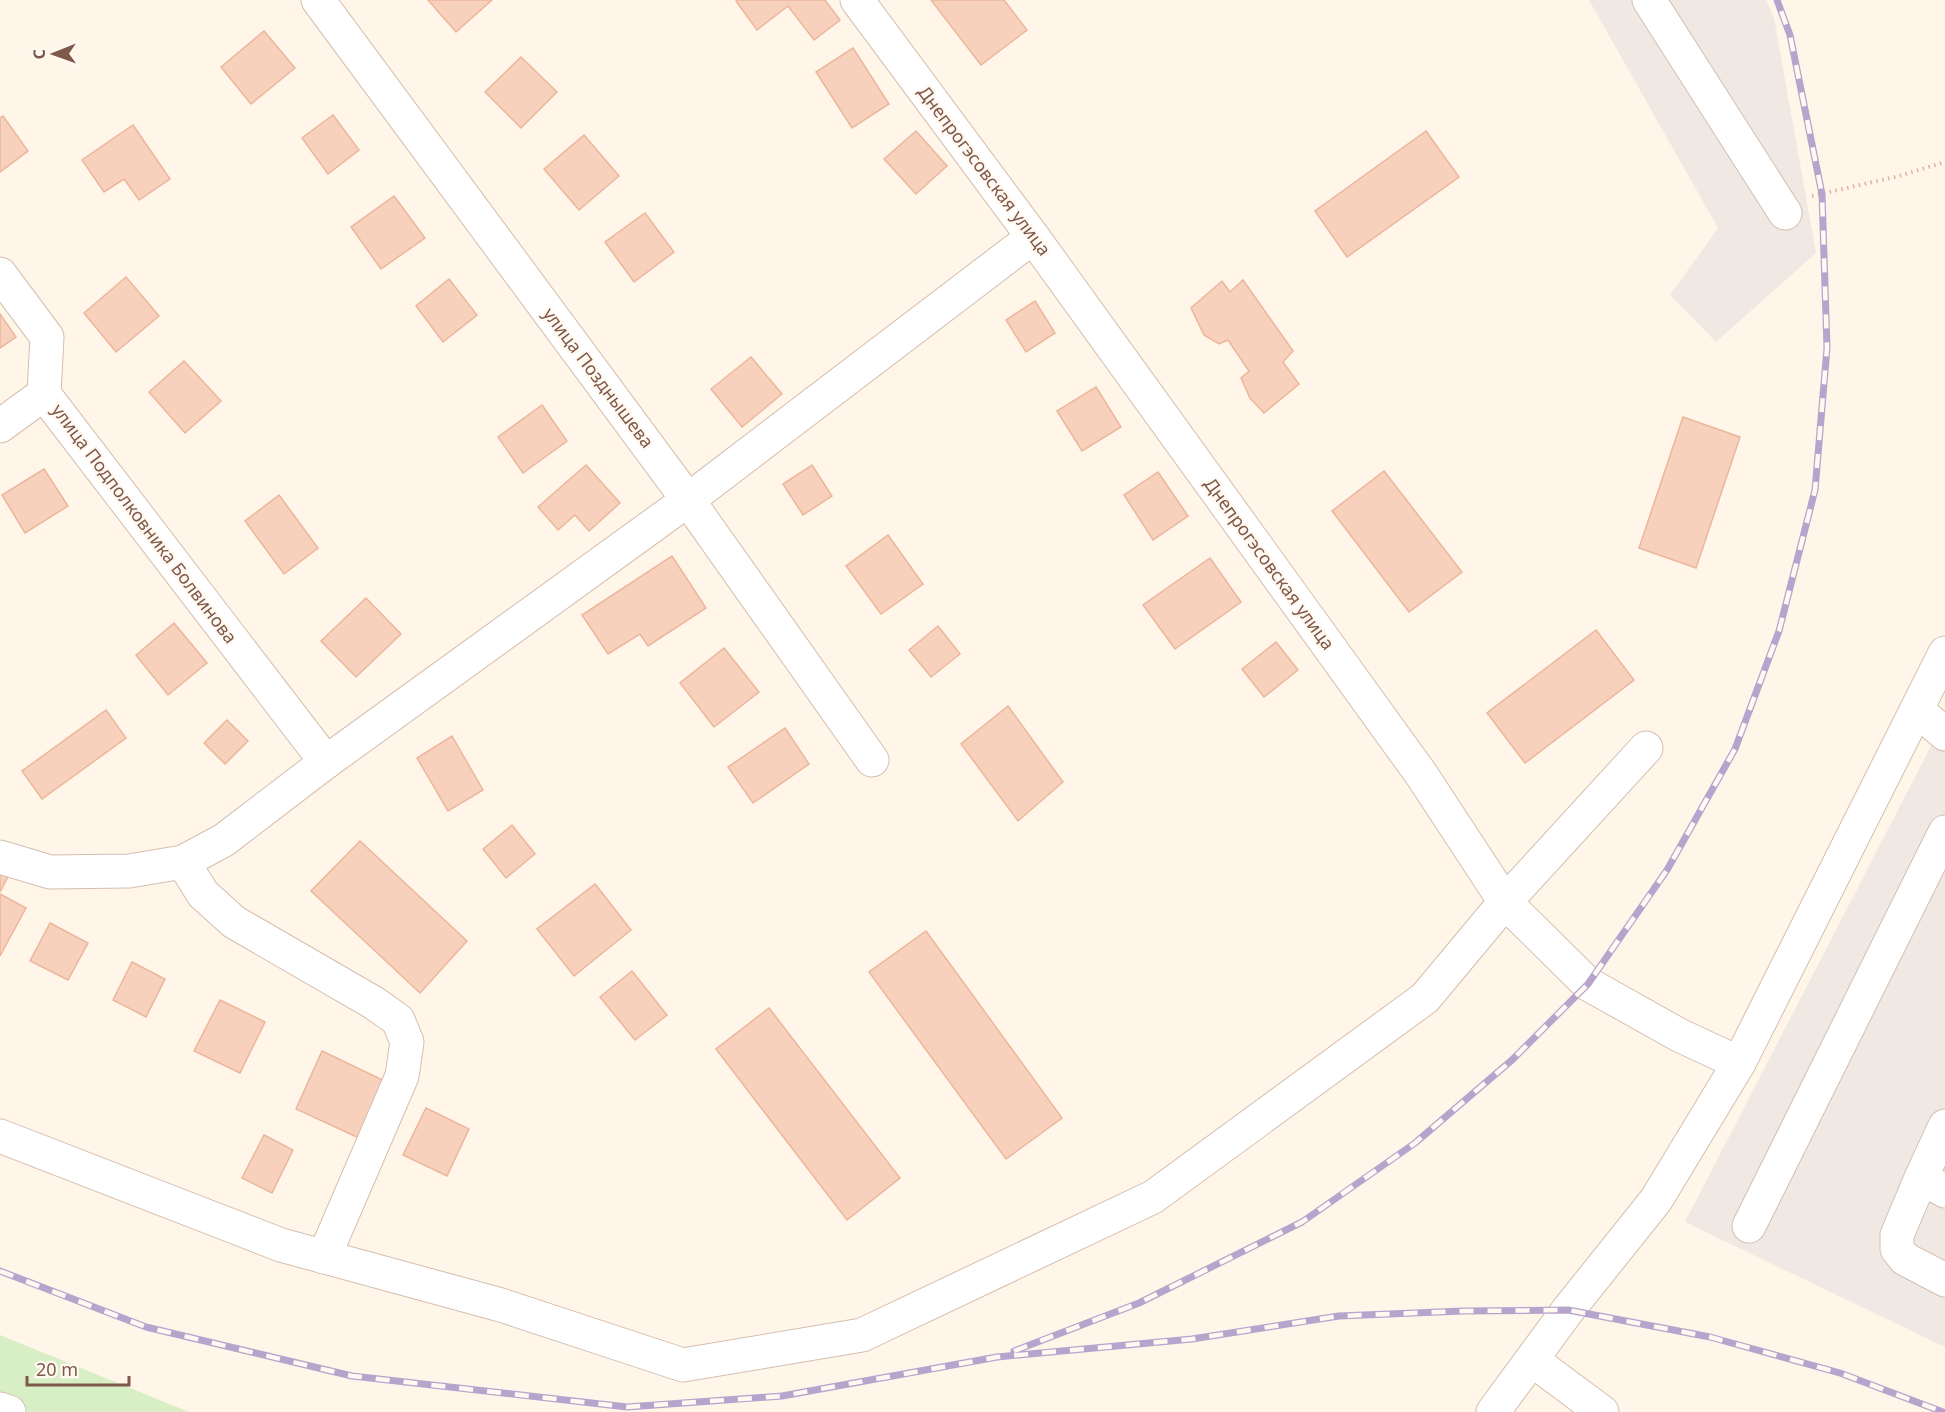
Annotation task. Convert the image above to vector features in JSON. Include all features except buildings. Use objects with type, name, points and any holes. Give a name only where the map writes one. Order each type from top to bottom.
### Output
[{"type":"street","name":"улица Позднышева","points":[[318,0],[688,500],[872,760]]},
{"type":"street","name":"Днепрогэсовская улица","points":[[857,0],[1033,237],[1421,774],[1505,902],[1588,984],[1679,1035],[1739,1063]]},
{"type":"street","points":[[1649,0],[1783,209]]},
{"type":"street","points":[[0,857],[50,872],[129,871],[183,862],[224,840],[326,762],[688,500],[1033,237]]},
{"type":"street","name":"улица Подполковника Болвинова","points":[[0,274],[47,337],[44,394],[326,762]]},
{"type":"street","points":[[0,426],[44,394]]},
{"type":"street","points":[[1493,1412],[1568,1311],[1656,1200],[1739,1063],[1917,710],[1942,666]]},
{"type":"street","points":[[1917,710],[1945,734]]},
{"type":"street","points":[[0,1136],[280,1245],[501,1305],[682,1365],[862,1335],[1153,1197],[1425,998],[1505,902],[1646,748]]},
{"type":"street","points":[[1749,1226],[1945,832]]},
{"type":"street","points":[[183,862],[203,894],[234,922],[382,1008],[398,1020],[407,1042],[402,1076],[324,1257]]},
{"type":"street","points":[[1945,1126],[1933,1185],[1897,1235],[1897,1249],[1905,1259],[1945,1280]]},
{"type":"street","points":[[1532,1360],[1602,1412]]},
{"type":"street","points":[[0,1409],[9,1412]]},
{"type":"path","points":[[1783,209],[1945,162]]},
{"type":"shaded area","points":[[1589,0],[1766,0],[1774,18],[1816,253],[1716,342],[1670,295],[1718,228]]},
{"type":"shaded area","points":[[1945,719],[1945,1347],[1685,1222]]},
{"type":"green space","points":[[0,1335],[189,1412],[0,1412]]},
{"type":"railway","points":[[1014,1351],[1139,1303],[1302,1222],[1415,1143],[1512,1060],[1588,984],[1667,870],[1735,749],[1779,631],[1815,490],[1827,348],[1822,194],[1790,35],[1777,0]]},
{"type":"railway","points":[[0,1271],[146,1327],[352,1376],[627,1407],[782,1396],[997,1357],[1192,1339],[1339,1316],[1568,1310],[1710,1337],[1840,1373],[1943,1412]]}]
